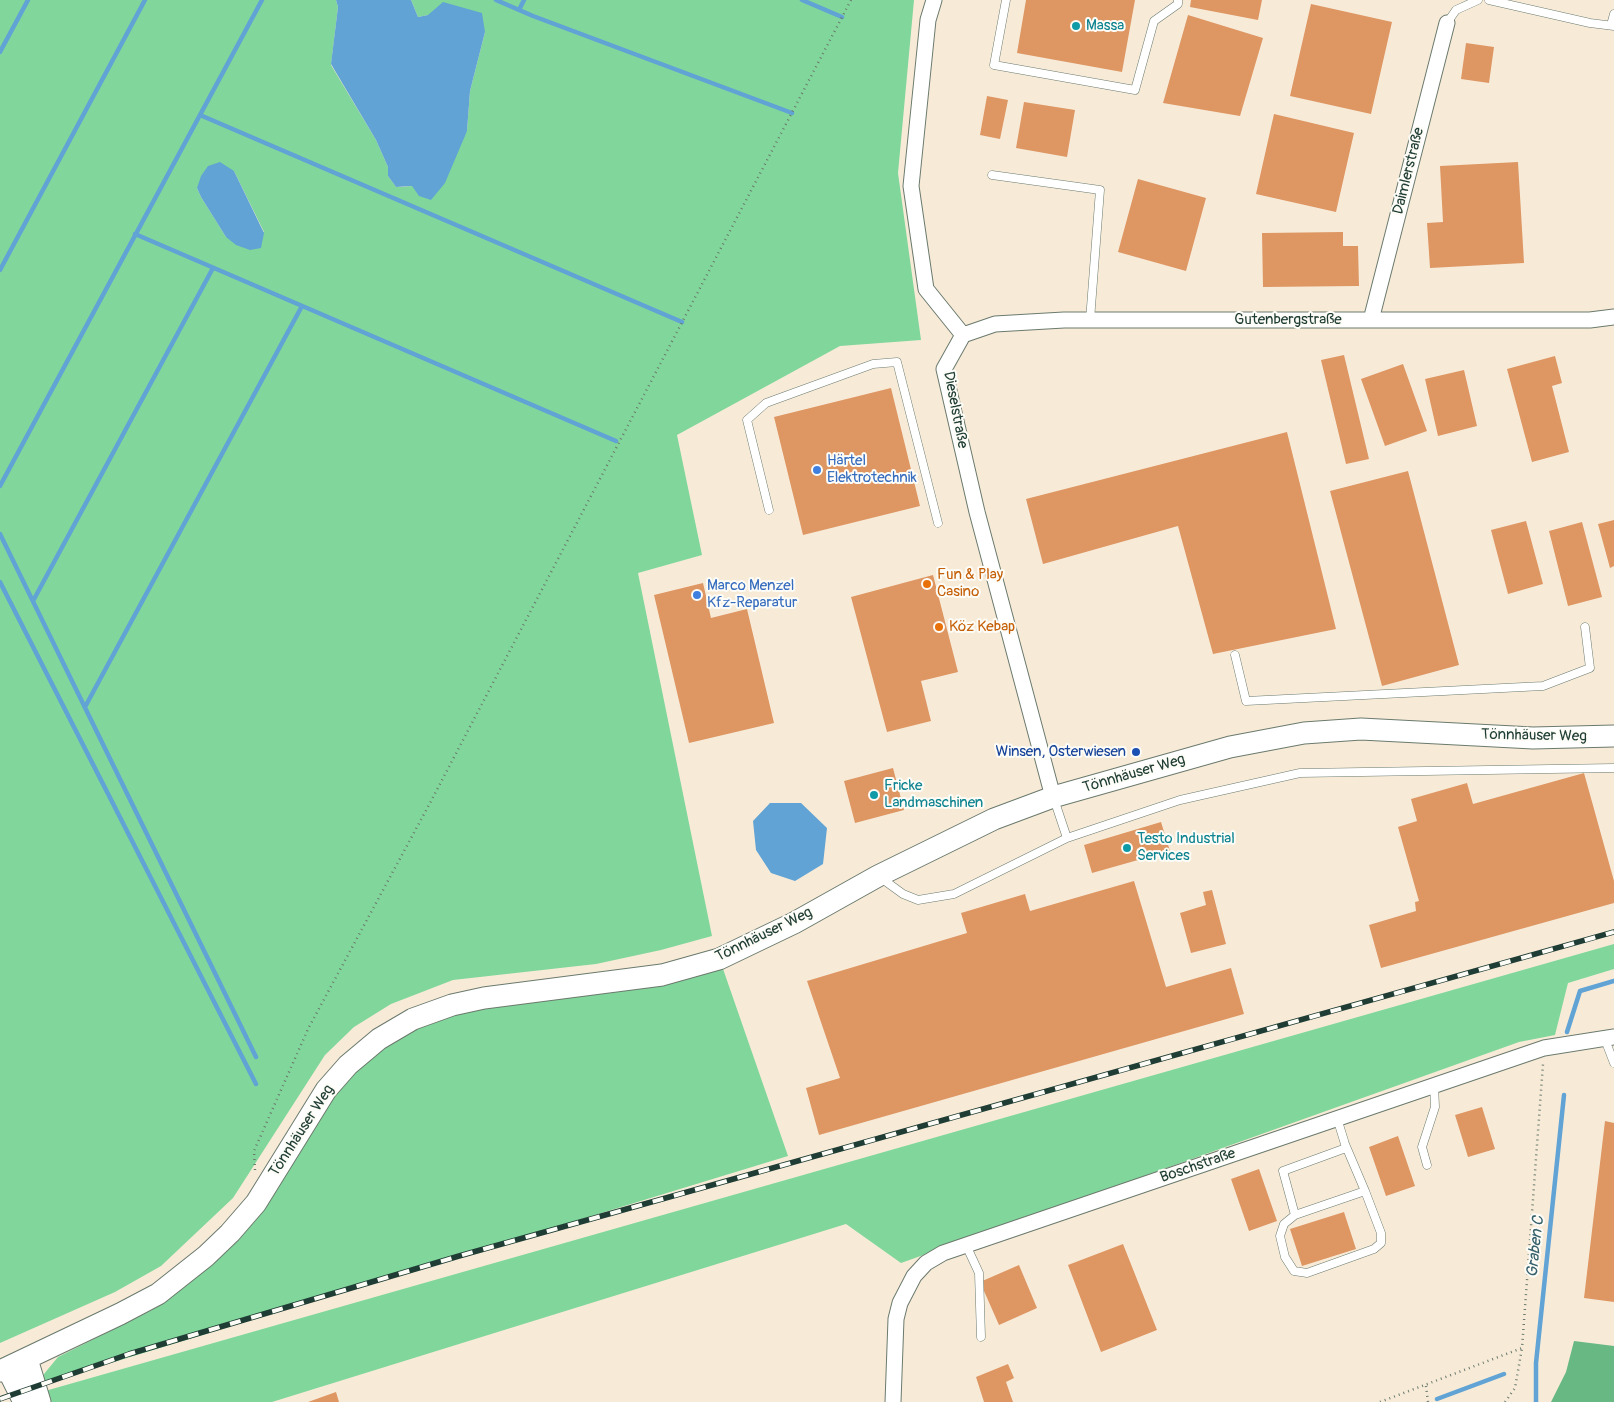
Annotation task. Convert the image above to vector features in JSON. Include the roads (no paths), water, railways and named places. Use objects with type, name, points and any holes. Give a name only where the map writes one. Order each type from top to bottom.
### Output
[{"type":"main road","name":"Tönnhäuser Weg","points":[[4,1369],[26,1360],[158,1294],[206,1256],[230,1233],[256,1203],[332,1084],[348,1065],[379,1039],[413,1018],[452,1005],[484,998],[662,975],[719,959],[794,923],[878,876],[994,819],[1053,797],[1230,747],[1304,733],[1361,729],[1533,738],[1614,736]]},
{"type":"main road","points":[[26,1360],[40,1402]]},
{"type":"main road","points":[[4,1369],[24,1402]]},
{"type":"street","points":[[934,0],[928,20],[912,186],[926,289],[963,335]]},
{"type":"street","name":"Daimlerstraße","points":[[1372,320],[1447,22]]},
{"type":"street","name":"Gutenbergstraße","points":[[963,335],[995,324],[1090,320],[1590,320],[1614,317]]},
{"type":"street","name":"Dieselstraße","points":[[963,335],[944,369],[977,512],[1053,797]]},
{"type":"street","name":"Boschstraße","points":[[893,1402],[896,1319],[900,1303],[914,1276],[926,1263],[943,1252],[1544,1048],[1609,1037]]},
{"type":"lane","points":[[1006,0],[994,65],[1135,90],[1154,21],[1178,4],[1178,0]]},
{"type":"lane","points":[[1447,22],[1456,10],[1478,0]]},
{"type":"lane","points":[[1489,0],[1590,23],[1613,25],[1614,14]]},
{"type":"lane","points":[[992,175],[1100,190],[1090,320]]},
{"type":"lane","points":[[769,510],[746,420],[766,403],[873,364],[897,362],[938,523]]},
{"type":"lane","points":[[1235,654],[1246,701],[1543,686],[1590,668],[1585,627]]},
{"type":"lane","points":[[878,876],[903,894],[918,900],[954,894],[1067,838],[1180,800],[1300,772],[1614,768]]},
{"type":"lane","points":[[1053,797],[1067,838]]},
{"type":"lane","points":[[1609,1037],[1614,1063]]},
{"type":"lane","points":[[1427,1165],[1422,1147],[1435,1107],[1434,1085]]},
{"type":"lane","points":[[1336,1118],[1346,1148],[1365,1191],[1381,1232],[1381,1243],[1374,1249],[1307,1274],[1294,1271],[1285,1257],[1280,1236],[1284,1224],[1295,1215],[1365,1191]]},
{"type":"lane","points":[[1295,1215],[1283,1171],[1346,1148]]},
{"type":"lane","points":[[966,1245],[980,1273],[981,1338]]},
{"type":"water","points":[[336,0],[411,0],[418,17],[428,15],[443,2],[482,13],[485,32],[470,91],[467,131],[445,183],[431,200],[419,196],[412,186],[396,187],[388,176],[388,167],[376,140],[331,64],[338,7]]},
{"type":"water","points":[[220,162],[234,171],[264,233],[261,248],[250,250],[236,245],[226,237],[201,197],[197,188],[201,176],[208,166]]},
{"type":"water","points":[[770,803],[801,803],[827,828],[823,864],[795,881],[771,873],[756,850],[753,821]]},
{"type":"waterway","points":[[0,52],[28,0]]},
{"type":"waterway","points":[[0,270],[145,0]]},
{"type":"waterway","points":[[0,486],[262,0]]},
{"type":"waterway","points":[[496,0],[533,16],[792,113]]},
{"type":"waterway","points":[[519,10],[524,0]]},
{"type":"waterway","points":[[802,0],[842,17]]},
{"type":"waterway","points":[[200,115],[682,322]]},
{"type":"waterway","points":[[135,234],[616,441]]},
{"type":"waterway","points":[[33,601],[213,268]]},
{"type":"waterway","points":[[85,707],[302,306]]},
{"type":"waterway","points":[[0,534],[256,1057]]},
{"type":"waterway","points":[[0,582],[256,1084]]},
{"type":"waterway","name":"Graben C","points":[[1567,1032],[1580,991],[1614,981]]},
{"type":"waterway","name":"Graben C","points":[[1536,1402],[1536,1363],[1564,1095]]},
{"type":"waterway","points":[[1437,1399],[1504,1374]]},
{"type":"railway","points":[[0,1399],[129,1354],[459,1256],[1614,932]]},
{"type":"place","name":"Massa","points":[[1076,26]]},
{"type":"place","name":"Härtel Elektrotechnik","points":[[817,470]]},
{"type":"place","name":"Fun & Play Casino","points":[[927,584]]},
{"type":"place","name":"Marco Menzel Kfz-Reparatur","points":[[697,595]]},
{"type":"place","name":"Köz Kebap","points":[[939,627]]},
{"type":"place","name":"Winsen, Osterwiesen","points":[[1136,752]]},
{"type":"place","name":"Fricke Landmaschinen","points":[[874,795]]},
{"type":"place","name":"Testo Industrial Services","points":[[1127,848]]}]
